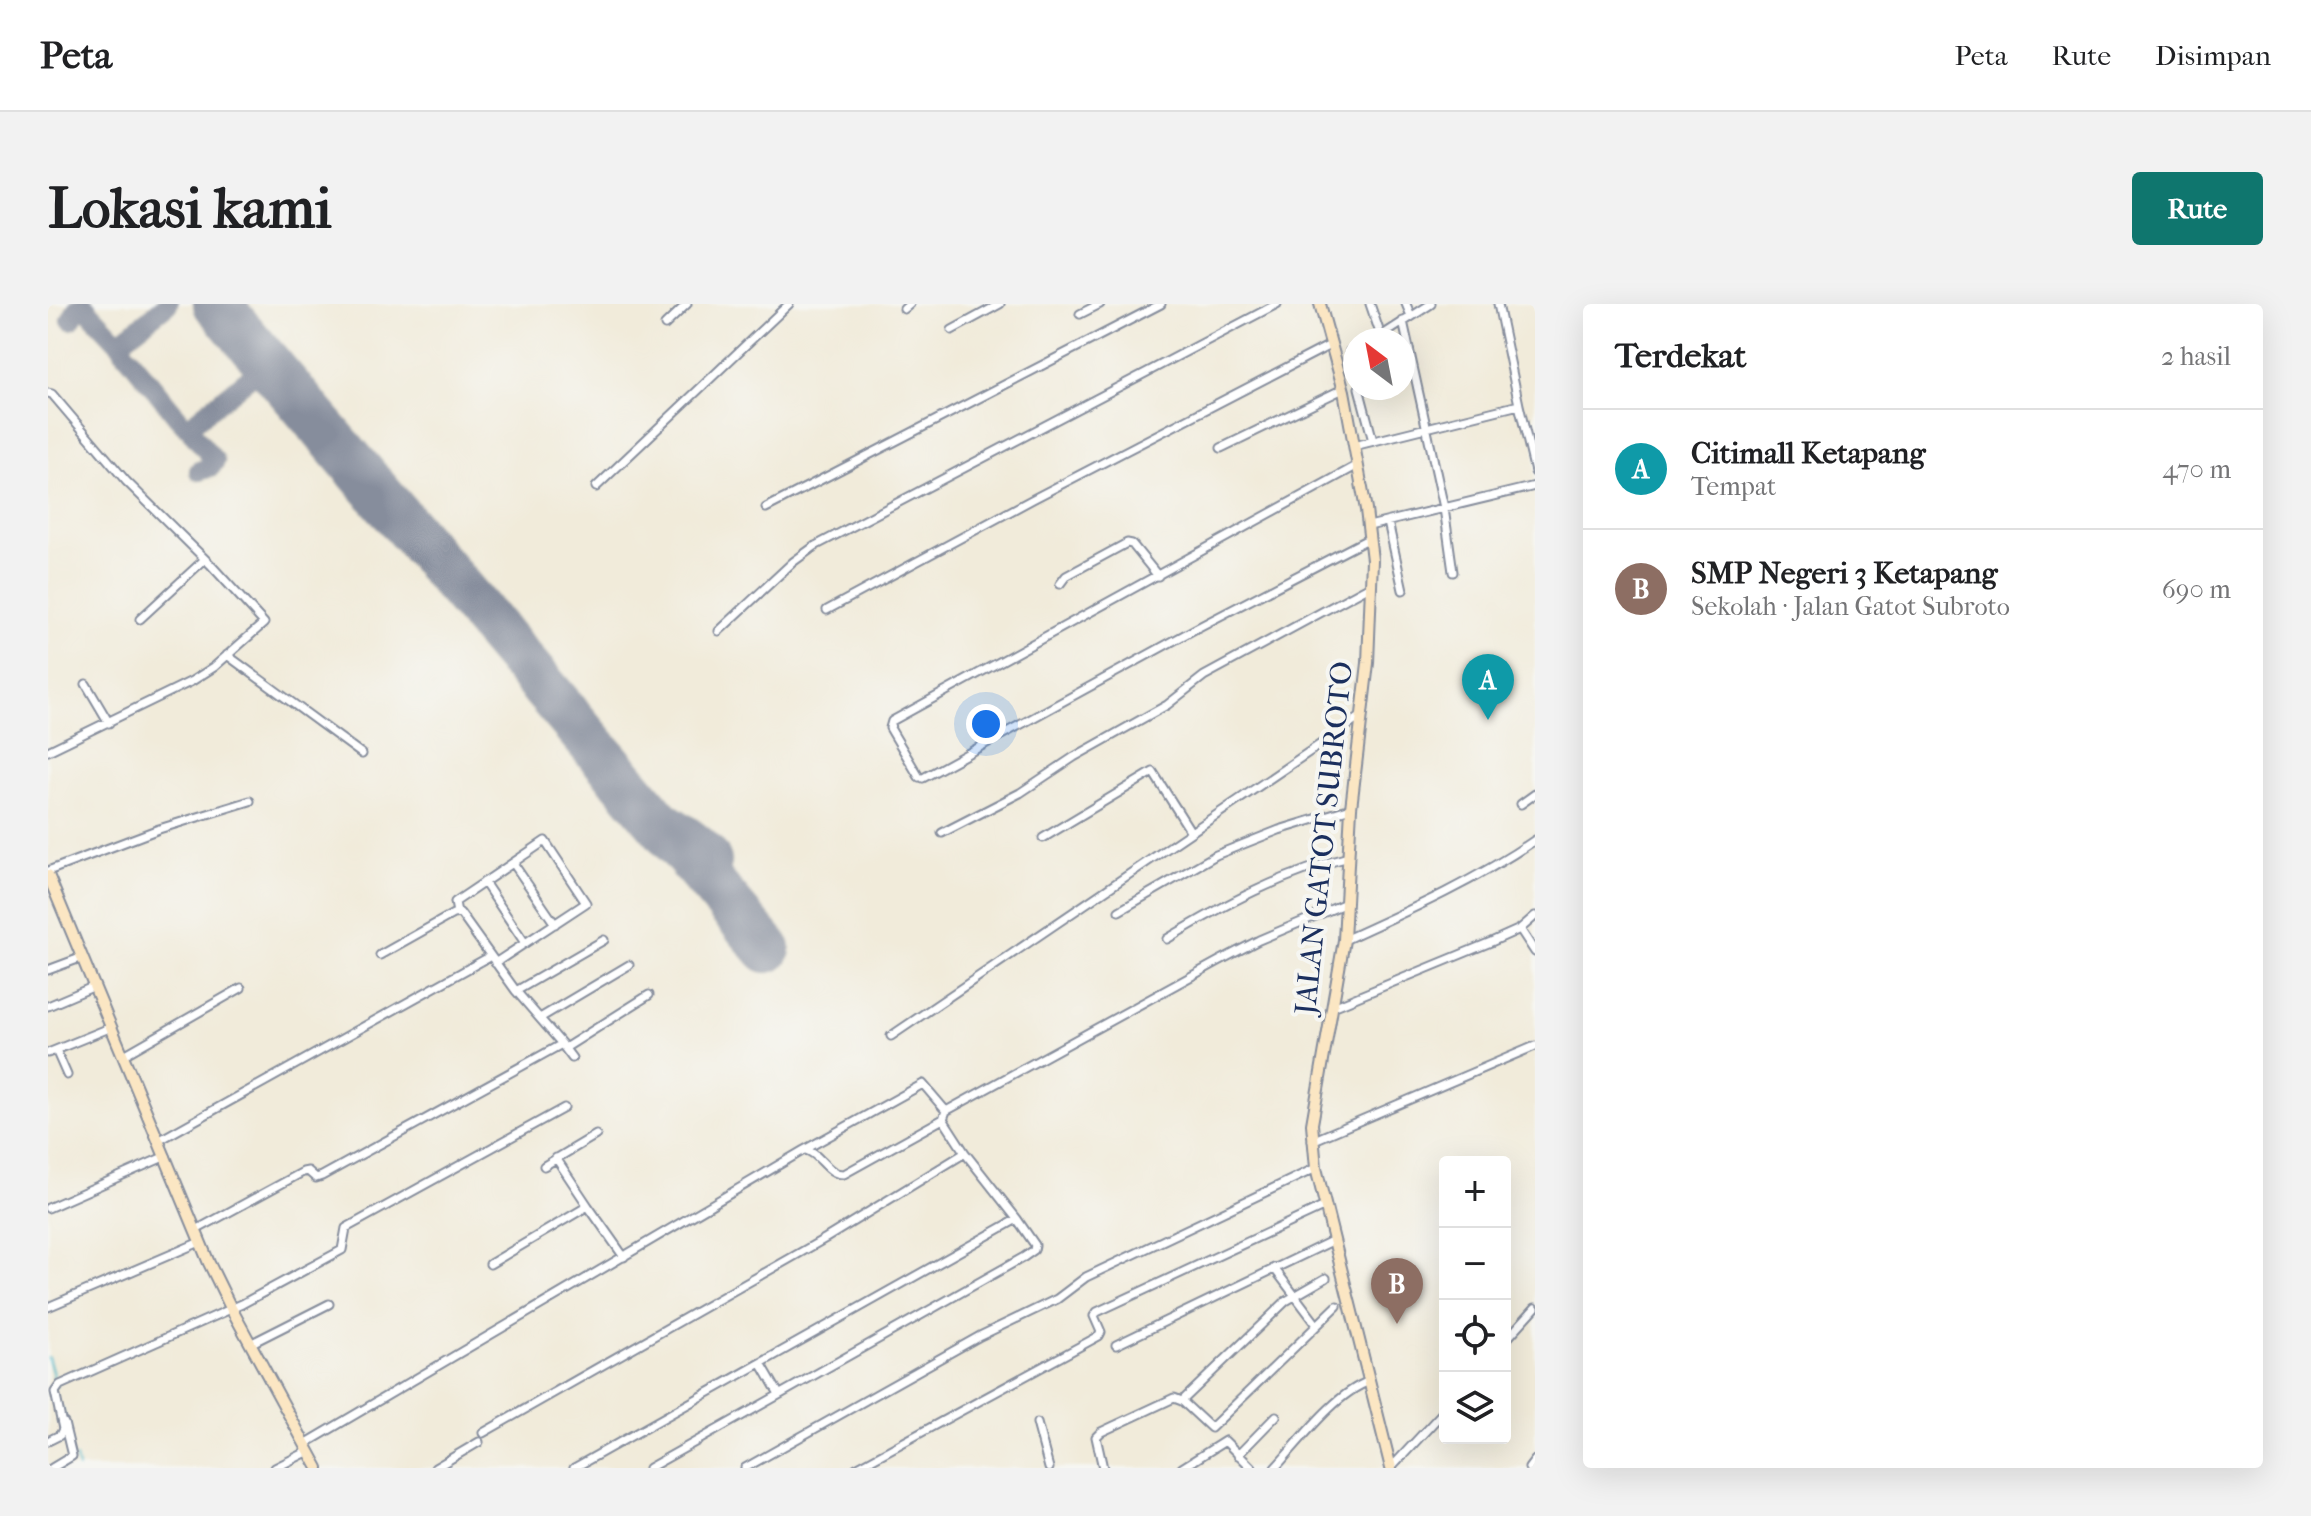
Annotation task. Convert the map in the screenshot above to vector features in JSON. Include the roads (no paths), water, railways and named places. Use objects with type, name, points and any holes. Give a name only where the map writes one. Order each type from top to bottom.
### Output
[{"type":"street","points":[[665,325],[687,304]]},
{"type":"street","points":[[596,487],[789,304]]},
{"type":"street","points":[[952,330],[1000,304]]},
{"type":"street","points":[[1080,314],[1100,304]]},
{"type":"street","points":[[766,508],[1161,304]]},
{"type":"street","points":[[719,631],[793,562],[815,546],[1277,304]]},
{"type":"street","name":"JALAN GATOT SUBROTO","points":[[1320,304],[1343,389]]},
{"type":"street","points":[[1370,304],[1376,328]]},
{"type":"street","points":[[1406,304],[1453,572]]},
{"type":"street","points":[[1393,328],[1431,304]]},
{"type":"street","points":[[1498,304],[1535,472]]},
{"type":"street","points":[[827,610],[1332,344]]},
{"type":"street","points":[[1336,357],[1343,354]]},
{"type":"street","points":[[1221,448],[1343,389]]},
{"type":"street","points":[[48,393],[126,481],[264,623],[192,681],[48,751]]},
{"type":"street","name":"JALAN GATOT SUBROTO","points":[[1345,400],[1369,532],[1370,586],[1363,715],[1351,808],[1344,940],[1315,1099],[1312,1141],[1342,1272],[1342,1302],[1370,1381],[1391,1468]]},
{"type":"street","points":[[1362,400],[1373,441]]},
{"type":"street","points":[[1354,446],[1519,405]]},
{"type":"street","points":[[1358,465],[892,721],[890,728],[921,778],[1388,522],[1535,486]]},
{"type":"street","points":[[1388,522],[1403,590]]},
{"type":"street","points":[[1060,584],[1066,576],[1127,543],[1132,544],[1158,576]]},
{"type":"street","points":[[140,619],[205,559]]},
{"type":"street","points":[[942,833],[1020,793],[1074,757],[1167,705],[1204,676],[1370,586]]},
{"type":"street","points":[[227,655],[362,754]]},
{"type":"street","points":[[86,684],[109,723]]},
{"type":"street","points":[[891,1036],[1363,715]]},
{"type":"street","points":[[1043,838],[1153,772],[1191,832]]},
{"type":"street","points":[[1521,804],[1535,794]]},
{"type":"street","points":[[250,801],[159,829],[48,873],[52,898],[83,957],[200,1242],[231,1308],[318,1468]]},
{"type":"street","points":[[1119,911],[1216,855],[1279,830],[1351,808]]},
{"type":"street","points":[[1344,940],[1449,892],[1535,840]]},
{"type":"street","points":[[160,1140],[492,960],[525,943],[586,903],[545,841],[455,902],[457,913],[465,919],[492,960],[572,1058]]},
{"type":"street","points":[[1167,939],[1222,905],[1260,887],[1349,857]]},
{"type":"street","points":[[513,863],[555,924]]},
{"type":"street","points":[[484,882],[525,943]]},
{"type":"street","points":[[804,1150],[813,1152],[836,1174],[844,1174],[1219,961],[1346,903]]},
{"type":"street","points":[[380,955],[457,913]]},
{"type":"street","points":[[1333,1007],[1419,974],[1520,929],[1535,916]]},
{"type":"street","points":[[1520,929],[1535,952]]},
{"type":"street","points":[[516,991],[604,940]]},
{"type":"street","points":[[48,970],[83,957]]},
{"type":"street","points":[[540,1018],[629,965]]},
{"type":"street","points":[[48,1006],[95,986]]},
{"type":"street","points":[[124,1055],[241,988]]},
{"type":"street","points":[[196,1230],[306,1171],[316,1178],[322,1176],[563,1046],[649,995]]},
{"type":"street","points":[[67,1075],[52,1052],[112,1027]]},
{"type":"street","points":[[1312,1141],[1535,1046]]},
{"type":"street","points":[[275,1468],[804,1150],[923,1084],[945,1115],[965,1153],[1035,1245],[1030,1253],[649,1468]]},
{"type":"street","points":[[52,1468],[72,1456],[58,1386],[231,1308],[342,1250],[346,1228],[564,1108]]},
{"type":"street","points":[[544,1166],[596,1135]]},
{"type":"street","points":[[483,1433],[826,1238],[965,1153]]},
{"type":"street","points":[[48,1208],[166,1156]]},
{"type":"street","points":[[556,1158],[624,1257]]},
{"type":"street","points":[[745,1468],[980,1336],[1057,1299],[1086,1277],[1316,1168]]},
{"type":"street","points":[[490,1264],[588,1206]]},
{"type":"street","points":[[856,1468],[1099,1336],[1101,1332],[1094,1316],[1097,1312],[1325,1206]]},
{"type":"street","points":[[574,1468],[1017,1219]]},
{"type":"street","points":[[1116,1345],[1334,1240]]},
{"type":"street","points":[[48,1307],[200,1242]]},
{"type":"street","points":[[1274,1268],[1317,1325]]},
{"type":"street","points":[[1182,1401],[1293,1295],[1342,1272]]},
{"type":"street","points":[[1211,1428],[1342,1302]]},
{"type":"street","points":[[250,1344],[329,1304]]},
{"type":"street","points":[[1511,1334],[1535,1308]]},
{"type":"street","points":[[761,1363],[779,1394]]},
{"type":"street","points":[[1275,1468],[1336,1403],[1370,1381]]},
{"type":"street","points":[[1103,1468],[1097,1446],[1098,1434],[1171,1399],[1182,1401],[1252,1468]]},
{"type":"street","points":[[1238,1455],[1276,1416]]},
{"type":"street","points":[[1391,1468],[1439,1416]]},
{"type":"street","points":[[48,1441],[61,1434],[63,1422]]},
{"type":"street","points":[[1037,1423],[1049,1468]]},
{"type":"street","points":[[1182,1468],[1225,1441]]},
{"type":"street","points":[[435,1468],[479,1442]]},
{"type":"street","points":[[1529,1468],[1535,1460]]},
{"type":"waterway","points":[[48,1357],[56,1386]]},
{"type":"waterway","points":[[62,1408],[65,1421]]},
{"type":"waterway","points":[[76,1458],[78,1468]]},
{"type":"place","name":"Citimall Ketapang","points":[[1488,720]]},
{"type":"place","name":"SMP Negeri 3 Ketapang","points":[[1397,1324]]}]
